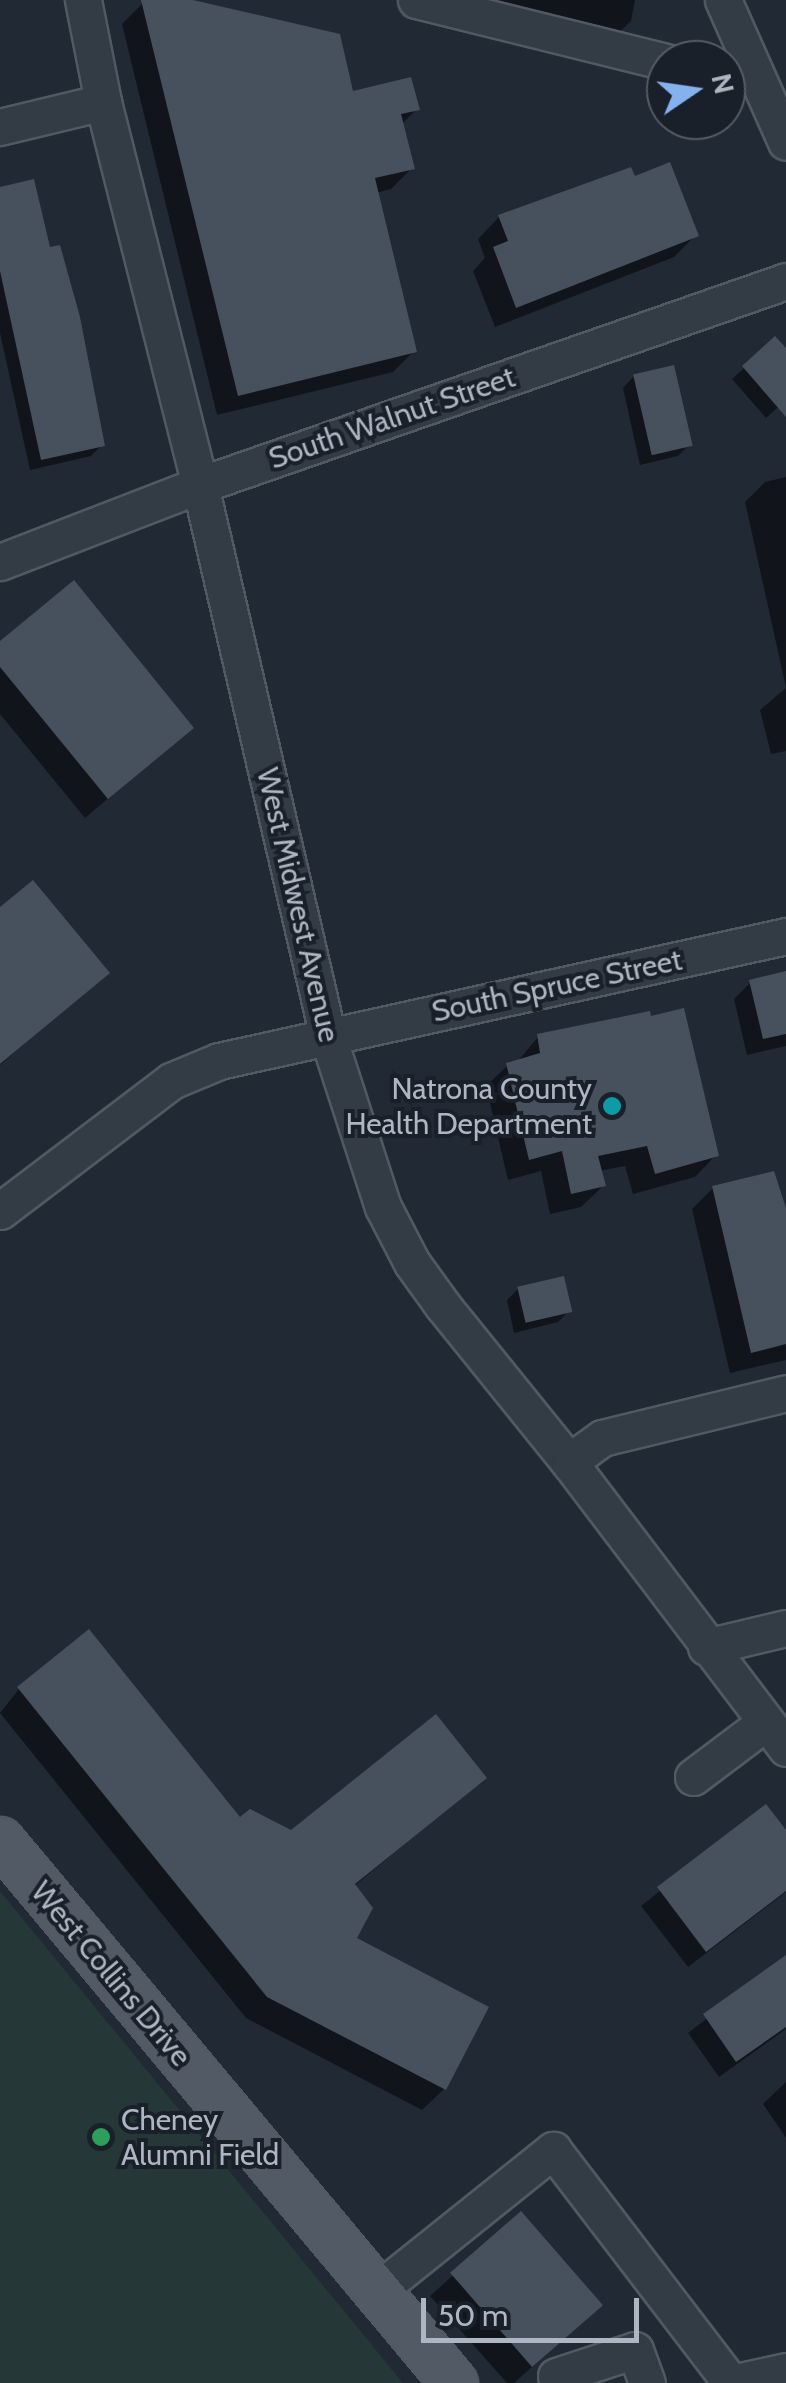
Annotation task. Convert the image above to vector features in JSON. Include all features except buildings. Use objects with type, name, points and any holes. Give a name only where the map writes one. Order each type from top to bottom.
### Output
[{"type":"main road","name":"West Collins Drive","points":[[0,1840],[454,2383]]},
{"type":"street","name":"West Midwest Avenue","points":[[83,0],[102,102],[200,485],[328,1037],[371,1176],[412,1262],[776,1735]]},
{"type":"street","points":[[416,0],[646,57]]},
{"type":"street","points":[[724,0],[730,40]]},
{"type":"street","points":[[746,78],[786,142]]},
{"type":"street","points":[[0,127],[102,102]]},
{"type":"street","name":"South Walnut Street","points":[[0,562],[200,485],[786,281]]},
{"type":"street","name":"South Spruce Street","points":[[0,1211],[171,1080],[220,1061],[786,936]]},
{"type":"street","points":[[569,1462],[602,1438],[786,1393]]},
{"type":"street","points":[[706,1647],[786,1628]]},
{"type":"street","points":[[694,1777],[776,1735]]},
{"type":"street","points":[[377,2291],[553,2150],[731,2383],[786,2370]]},
{"type":"street","points":[[556,2376],[635,2350],[647,2383]]},
{"type":"shaded area","name":"Cheney Alumni Field","points":[[0,1891],[403,2383],[0,2383]]},
{"type":"place","name":"Natrona County Health Department","points":[[612,1106]]},
{"type":"place","name":"Cheney Alumni Field","points":[[101,2137]]}]
